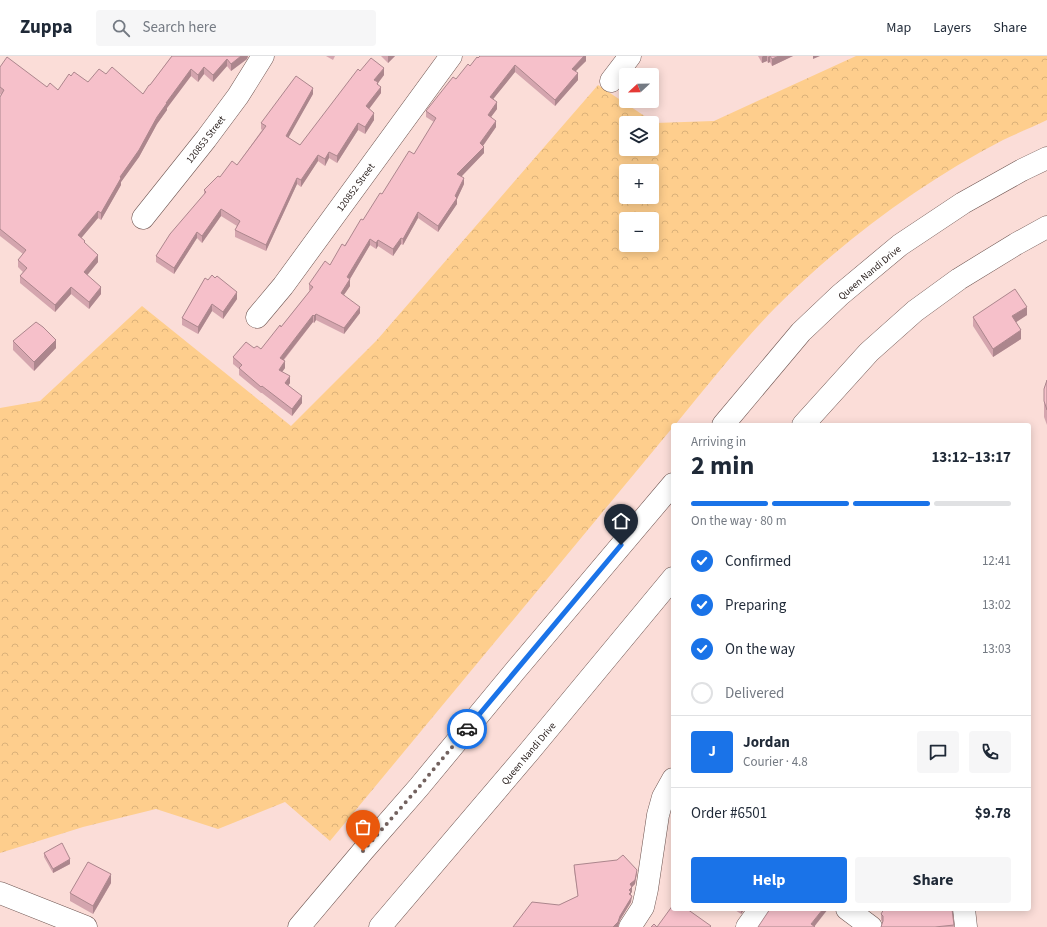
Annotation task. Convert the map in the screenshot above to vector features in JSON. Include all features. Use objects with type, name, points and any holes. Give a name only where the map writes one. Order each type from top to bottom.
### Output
[{"type":"main road","name":"120853 Street","points":[[143,218],[211,133],[238,96],[264,56]]},
{"type":"main road","name":"120852 Street","points":[[257,317],[283,286],[451,56]]},
{"type":"main road","points":[[611,81],[630,56]]},
{"type":"main road","name":"Queen Nandi Drive","points":[[725,423],[801,332],[840,295],[900,245],[963,203],[1022,170],[1047,158]]},
{"type":"main road","points":[[805,423],[869,352],[915,312],[958,279],[1047,227]]},
{"type":"main road","points":[[299,927],[419,787],[671,486]]},
{"type":"main road","name":"Queen Nandi Drive","points":[[380,927],[528,753],[671,580]]},
{"type":"main road","points":[[630,927],[643,907],[658,815],[663,798],[671,783]]},
{"type":"main road","points":[[0,893],[82,926]]},
{"type":"main road","points":[[747,927],[759,911]]},
{"type":"main road","points":[[850,911],[871,927]]},
{"type":"main road","points":[[964,911],[966,927]]},
{"type":"green space","points":[[856,56],[1047,56],[1047,120],[1003,140],[972,157],[941,175],[883,215],[827,260],[775,308],[736,351],[677,423],[671,423],[671,429],[330,841],[285,802],[218,829],[156,809],[83,827],[0,853],[0,408],[40,401],[142,306],[291,426],[377,340],[598,85],[619,99],[619,108],[632,108],[644,116],[619,116],[619,156],[659,156],[659,123],[714,121]]},
{"type":"building","points":[[172,56],[241,56],[231,64],[227,59],[213,75],[204,67],[198,75],[191,69],[157,117],[139,150],[120,177],[121,178],[101,213],[98,211],[78,235],[98,255],[84,272],[101,287],[89,302],[71,287],[55,305],[20,276],[27,268],[18,260],[26,250],[0,229],[0,97],[4,90],[0,87],[0,67],[7,57],[47,87],[50,83],[58,90],[69,74],[71,76],[74,72],[88,82],[99,69],[106,74],[112,67],[143,94]]},
{"type":"building","points":[[480,56],[584,56],[572,69],[578,73],[555,100],[515,65],[490,97],[497,102],[488,115],[496,121],[480,143],[484,147],[457,174],[464,178],[455,196],[457,198],[438,226],[418,212],[403,239],[401,238],[393,249],[378,240],[376,243],[370,239],[347,277],[350,279],[341,293],[360,307],[344,328],[316,314],[314,316],[313,315],[280,358],[285,361],[279,370],[290,376],[285,383],[302,396],[292,409],[262,386],[261,387],[239,368],[242,365],[233,357],[246,342],[254,348],[257,346],[261,349],[280,325],[281,327],[313,287],[309,284],[325,261],[330,265],[342,244],[345,246],[361,219],[363,220],[380,193],[382,194],[409,151],[414,154],[436,118],[426,111],[453,77],[456,79],[468,64],[470,66],[477,57],[478,58]]},
{"type":"building","points":[[770,56],[779,56],[772,59]]},
{"type":"building","points":[[371,58],[384,68],[374,80],[378,82],[377,84],[381,87],[366,106],[374,113],[365,127],[358,123],[337,156],[329,152],[325,159],[318,155],[301,180],[297,178],[266,245],[235,230],[240,221],[221,209],[202,236],[197,232],[174,268],[156,256],[170,234],[206,192],[204,190],[218,176],[220,177],[232,161],[237,165],[266,126],[261,123],[296,76],[313,88],[286,136],[300,145],[358,69],[360,71]]},
{"type":"building","points":[[212,275],[215,278],[217,276],[237,292],[223,312],[212,304],[198,327],[182,318],[205,278],[208,280]]},
{"type":"building","points":[[1015,289],[1027,307],[1012,316],[1021,330],[993,349],[973,317]]},
{"type":"building","points":[[36,322],[56,340],[34,362],[13,341]]},
{"type":"building","points":[[1047,380],[1047,410],[1044,401],[1044,389]]},
{"type":"building","points":[[62,843],[70,859],[53,869],[44,853]]},
{"type":"building","points":[[623,855],[637,870],[635,880],[630,884],[632,887],[629,890],[631,892],[629,894],[632,896],[618,922],[613,927],[513,927],[532,902],[559,905],[578,896],[574,865],[617,860]]},
{"type":"building","points":[[88,862],[111,874],[93,906],[70,893]]},
{"type":"building","points":[[671,908],[671,911],[690,911],[711,926],[657,927]]},
{"type":"building","points":[[769,911],[821,911],[811,924],[815,927],[758,927]]},
{"type":"building","points":[[883,911],[952,911],[954,925],[935,927],[881,927],[883,916],[881,914]]},
{"type":"way so far","points":[[363,851],[467,729]]},
{"type":"route","points":[[467,729],[621,545]]}]
